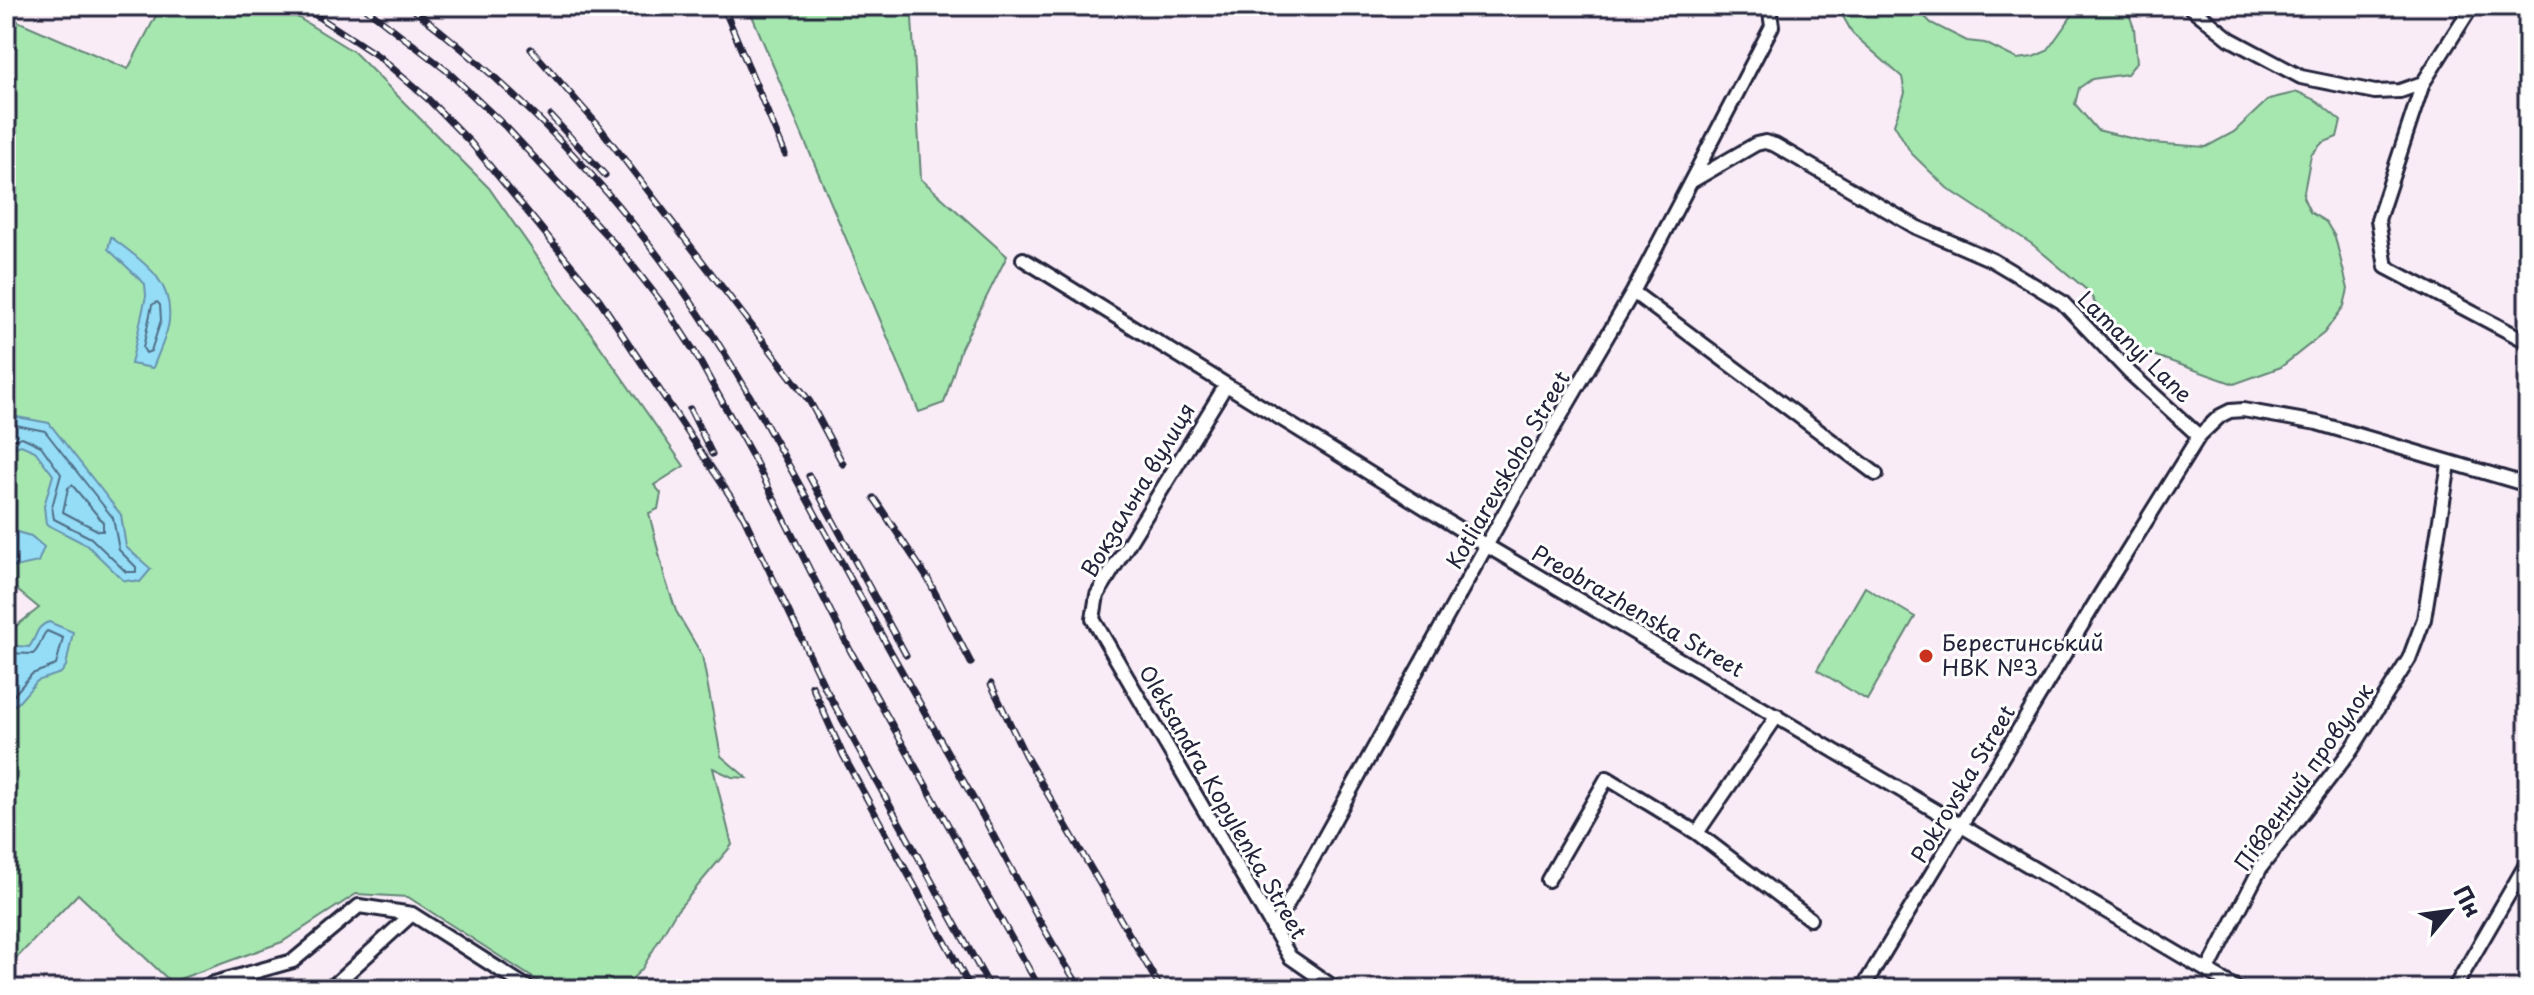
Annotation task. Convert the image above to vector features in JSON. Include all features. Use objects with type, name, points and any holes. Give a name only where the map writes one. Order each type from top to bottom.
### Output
[{"type":"street","name":"Kotliarevskoho Street","points":[[1273,930],[1515,494],[1633,292],[1772,26],[1769,6]]},
{"type":"street","points":[[2189,6],[2230,39],[2301,77],[2375,92],[2400,91],[2423,83]]},
{"type":"street","points":[[2472,6],[2423,83],[2378,220],[2386,267],[2528,342]]},
{"type":"street","name":"Lamanyi Lane","points":[[1692,181],[1756,144],[1765,142],[1775,145],[1916,227],[1992,260],[2062,302],[2130,373],[2199,436],[2220,416],[2243,410],[2317,423],[2528,485]]},
{"type":"street","name":"Preobrazhenska Street","points":[[1023,259],[1487,546],[2238,989]]},
{"type":"street","points":[[1633,292],[1876,474]]},
{"type":"street","name":"Вокзальна вулиця","points":[[1093,619],[1097,595],[1226,385]]},
{"type":"street","name":"Pokrovska Street","points":[[1862,989],[2199,436]]},
{"type":"street","name":"Південний провулок","points":[[2208,970],[2261,867],[2352,749],[2409,659],[2424,619],[2449,464]]},
{"type":"street","name":"Oleksandra Kopylenka Street","points":[[1093,619],[1290,957],[1336,989]]},
{"type":"street","points":[[1697,833],[1777,716]]},
{"type":"street","points":[[1548,880],[1607,778],[1697,833],[1810,919]]},
{"type":"street","points":[[2454,989],[2528,861]]},
{"type":"street","points":[[200,989],[293,961],[359,906],[412,914],[530,989]]},
{"type":"street","points":[[330,989],[412,914]]},
{"type":"green space","points":[[161,6],[279,6],[354,52],[489,188],[684,466],[654,485],[661,493],[658,509],[649,513],[676,611],[702,655],[721,756],[747,778],[732,777],[713,768],[732,845],[675,913],[642,969],[622,989],[550,989],[408,897],[356,894],[282,942],[171,982],[78,894],[6,969],[6,634],[39,608],[6,581],[6,16],[128,69]]},
{"type":"green space","points":[[748,6],[915,6],[912,17],[921,179],[1007,256],[961,348],[944,403],[919,412]]},
{"type":"green space","points":[[1837,6],[1914,6],[1931,23],[1967,41],[1985,43],[2017,59],[2047,51],[2082,6],[2126,6],[2134,28],[2137,62],[2127,74],[2092,79],[2079,88],[2075,104],[2097,130],[2151,143],[2206,147],[2234,132],[2269,99],[2298,92],[2317,101],[2341,121],[2337,137],[2322,143],[2311,155],[2303,197],[2310,212],[2326,222],[2335,237],[2348,289],[2344,306],[2324,333],[2281,367],[2234,384],[2139,350],[2112,332],[2088,291],[2032,244],[1947,188],[1911,153],[1894,124],[1905,93],[1902,77],[1853,34]]},
{"type":"green space","points":[[1865,587],[1915,617],[1867,700],[1817,670]]},
{"type":"water","points":[[111,237],[152,271],[166,293],[168,326],[153,368],[131,364],[146,296],[145,284],[108,249]]},
{"type":"water","points":[[6,415],[49,423],[121,515],[126,547],[151,569],[140,582],[123,580],[87,545],[46,524],[44,506],[53,475],[35,451],[21,445],[6,450]]},
{"type":"water","points":[[6,529],[31,536],[44,547],[38,562],[6,569]]},
{"type":"water","points":[[49,622],[73,632],[66,666],[61,673],[37,681],[18,703],[6,709],[6,645],[29,647],[39,629]]},
{"type":"railway","points":[[302,6],[378,56],[428,99],[471,143],[599,299],[746,520]]},
{"type":"railway","points":[[363,6],[446,70],[506,127],[622,252],[668,311],[754,459],[850,650],[1040,989]]},
{"type":"railway","points":[[409,6],[501,83],[558,139],[612,198],[693,305],[768,427],[1039,919],[1081,989]]},
{"type":"railway","points":[[723,6],[785,154]]},
{"type":"railway","points":[[531,49],[597,124],[810,402],[843,464]]},
{"type":"railway","points":[[551,116],[605,175]]},
{"type":"railway","points":[[690,409],[712,454]]},
{"type":"railway","points":[[809,476],[906,655]]},
{"type":"railway","points":[[874,498],[928,579],[971,663]]},
{"type":"railway","points":[[741,511],[824,686],[991,989]]},
{"type":"railway","points":[[991,684],[1025,755],[1161,989]]},
{"type":"railway","points":[[812,686],[843,755],[971,989]]},
{"type":"place","name":"Берестинський НВК №3","points":[[1926,656]]}]
